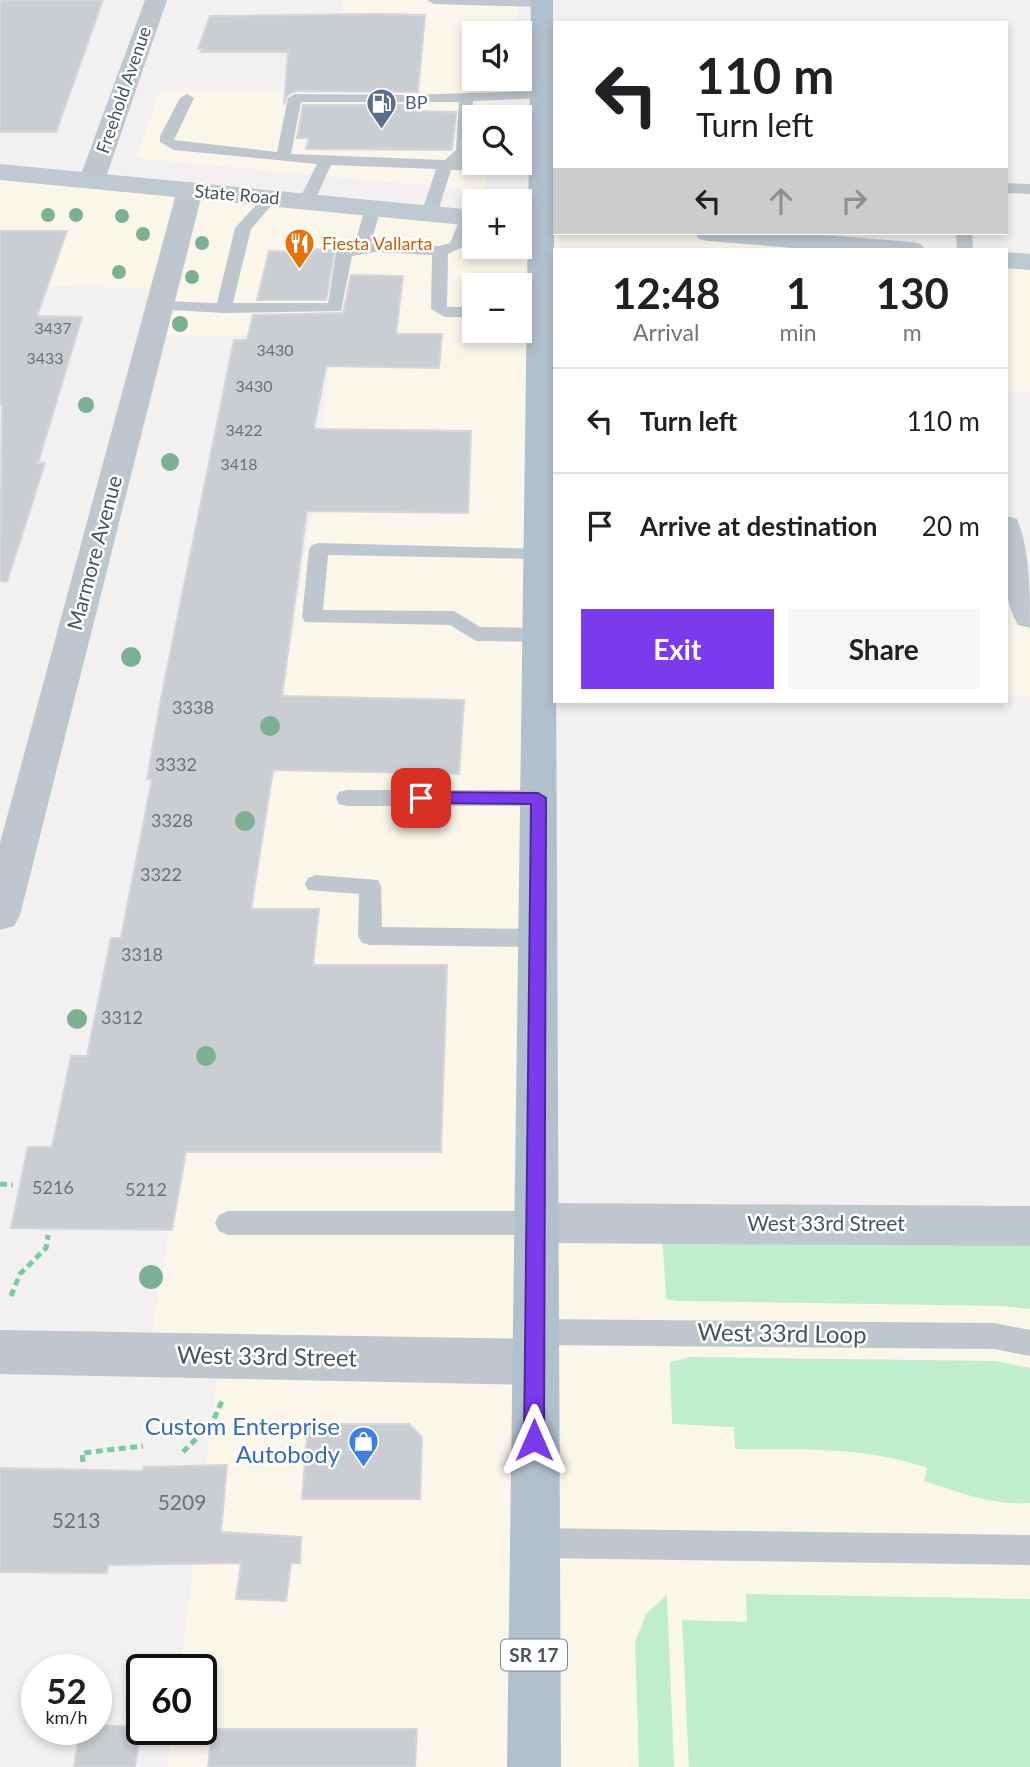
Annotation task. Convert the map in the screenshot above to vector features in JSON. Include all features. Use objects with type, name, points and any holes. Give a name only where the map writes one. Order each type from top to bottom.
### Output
[{"type":"main road","name":"SR 17","points":[[532,291],[547,129],[540,95],[542,2]]},
{"type":"main road","name":"State Road","points":[[0,172],[462,217]]},
{"type":"main road","points":[[734,235],[807,245],[870,248]]},
{"type":"main road","points":[[1008,260],[1030,262]]},
{"type":"main road","name":"SR 17","points":[[532,326],[547,426],[539,553],[544,655],[538,798],[534,1767]]},
{"type":"street","name":"Freehold Avenue","points":[[92,180],[156,0]]},
{"type":"street","name":"Marmore Avenue","points":[[0,915],[190,190]]},
{"type":"street","points":[[1008,534],[1030,617]]},
{"type":"street","name":"West 33rd Street","points":[[538,1223],[1030,1226]]},
{"type":"street","name":"West 33rd Street","points":[[0,1352],[534,1347]]},
{"type":"lane","points":[[434,0],[542,2]]},
{"type":"lane","points":[[283,158],[295,98],[540,95]]},
{"type":"lane","points":[[429,214],[444,167],[457,160],[463,150],[466,97]]},
{"type":"lane","points":[[187,98],[167,136],[167,142],[174,146],[283,158],[545,171]]},
{"type":"lane","points":[[306,202],[327,160]]},
{"type":"lane","points":[[1008,188],[1030,189]]},
{"type":"lane","points":[[224,308],[243,228],[270,198]]},
{"type":"lane","points":[[362,249],[373,208]]},
{"type":"lane","points":[[159,306],[335,308],[344,253],[348,250],[440,251],[457,246],[462,236]]},
{"type":"lane","points":[[440,251],[439,309],[445,312],[462,312]]},
{"type":"lane","points":[[539,553],[318,549],[312,617],[454,618],[476,634],[544,655]]},
{"type":"lane","points":[[347,797],[538,798]]},
{"type":"lane","points":[[316,884],[370,886],[370,936],[539,938]]},
{"type":"lane","points":[[228,1223],[538,1223]]},
{"type":"lane","name":"West 33rd Loop","points":[[534,1347],[995,1336],[1030,1343]]},
{"type":"lane","points":[[535,1543],[1030,1550]]},
{"type":"path","points":[[0,1184],[13,1185]]},
{"type":"path","points":[[11,1296],[20,1274],[46,1248],[48,1235]]},
{"type":"path","points":[[183,1452],[198,1440],[220,1409],[223,1392]]},
{"type":"path","points":[[83,1462],[82,1454],[143,1446]]},
{"type":"shaded area","points":[[342,0],[518,0],[517,21],[462,21],[462,91],[490,91],[490,105],[462,105],[462,175],[486,175],[485,189],[136,158],[160,91],[340,92],[344,61],[335,61]]},
{"type":"shaded area","points":[[0,172],[462,217],[462,259],[532,259],[532,224],[540,225],[553,232],[553,235],[732,235],[888,248],[553,248],[555,703],[538,1223],[1030,1226],[1030,1767],[167,1767],[170,1745],[217,1745],[217,1654],[182,1654],[220,1356],[148,1355],[200,1049],[234,1050],[283,693],[318,473],[332,337],[152,335],[164,288],[0,285]]},
{"type":"shaded area","points":[[1008,260],[1030,262],[1030,392],[1008,392]]},
{"type":"shaded area","points":[[1008,534],[1030,617],[1030,697],[1008,697]]},
{"type":"green space","points":[[662,1231],[1030,1234],[1030,1309],[1000,1306],[666,1299]]},
{"type":"green space","points":[[690,1357],[995,1361],[1030,1368],[1030,1503],[990,1500],[924,1481],[927,1468],[904,1461],[832,1451],[735,1449],[734,1427],[672,1424],[670,1362]]},
{"type":"green space","points":[[746,1594],[1030,1599],[1030,1767],[689,1767],[682,1620],[747,1622]]},
{"type":"green space","points":[[667,1595],[674,1767],[639,1767],[635,1642],[646,1614]]},
{"type":"building","points":[[103,0],[56,132],[0,132],[0,1]]},
{"type":"building","points":[[425,15],[418,92],[295,91],[287,96],[284,105],[288,52],[201,52],[202,49],[198,49],[210,16]]},
{"type":"building","name":"BP","points":[[303,105],[417,105],[417,111],[456,112],[452,150],[306,149],[309,138],[297,138]]},
{"type":"building","points":[[0,231],[67,231],[37,316],[82,317],[38,463],[45,463],[7,582],[0,581]]},
{"type":"building","name":"Fiesta Vallarta","points":[[299,249],[335,250],[326,300],[257,300],[269,251],[298,252]]},
{"type":"building","points":[[351,275],[403,276],[396,334],[442,334],[439,368],[326,366],[314,429],[471,431],[468,513],[307,511],[282,696],[464,700],[459,774],[273,770],[251,909],[319,909],[313,965],[447,965],[441,1152],[186,1152],[172,1230],[11,1228],[28,1147],[52,1147],[71,1056],[87,1056],[111,938],[121,938],[152,779],[147,779],[162,693],[234,340],[247,340],[253,315],[343,313]]},
{"type":"building","name":"Custom Enterprise Autobody","points":[[308,1424],[409,1424],[422,1437],[420,1499],[302,1499]]},
{"type":"building","points":[[227,1465],[221,1532],[301,1537],[300,1563],[291,1563],[286,1601],[236,1599],[241,1563],[108,1565],[107,1573],[0,1572],[0,1468],[143,1471],[144,1467]]},
{"type":"building","points":[[112,1726],[126,1726],[126,1745],[138,1745],[135,1767],[74,1767],[77,1745],[112,1745]]},
{"type":"building","points":[[217,1729],[417,1729],[415,1767],[208,1767],[210,1745],[217,1745]]},
{"type":"place","name":"BP","points":[[382,130]]},
{"type":"place","name":"Fiesta Vallarta","points":[[299,271]]},
{"type":"place","name":"Custom Enterprise Autobody","points":[[363,1468]]},
{"type":"route","points":[[421,798],[538,798],[538,1223],[534,1440]]}]
